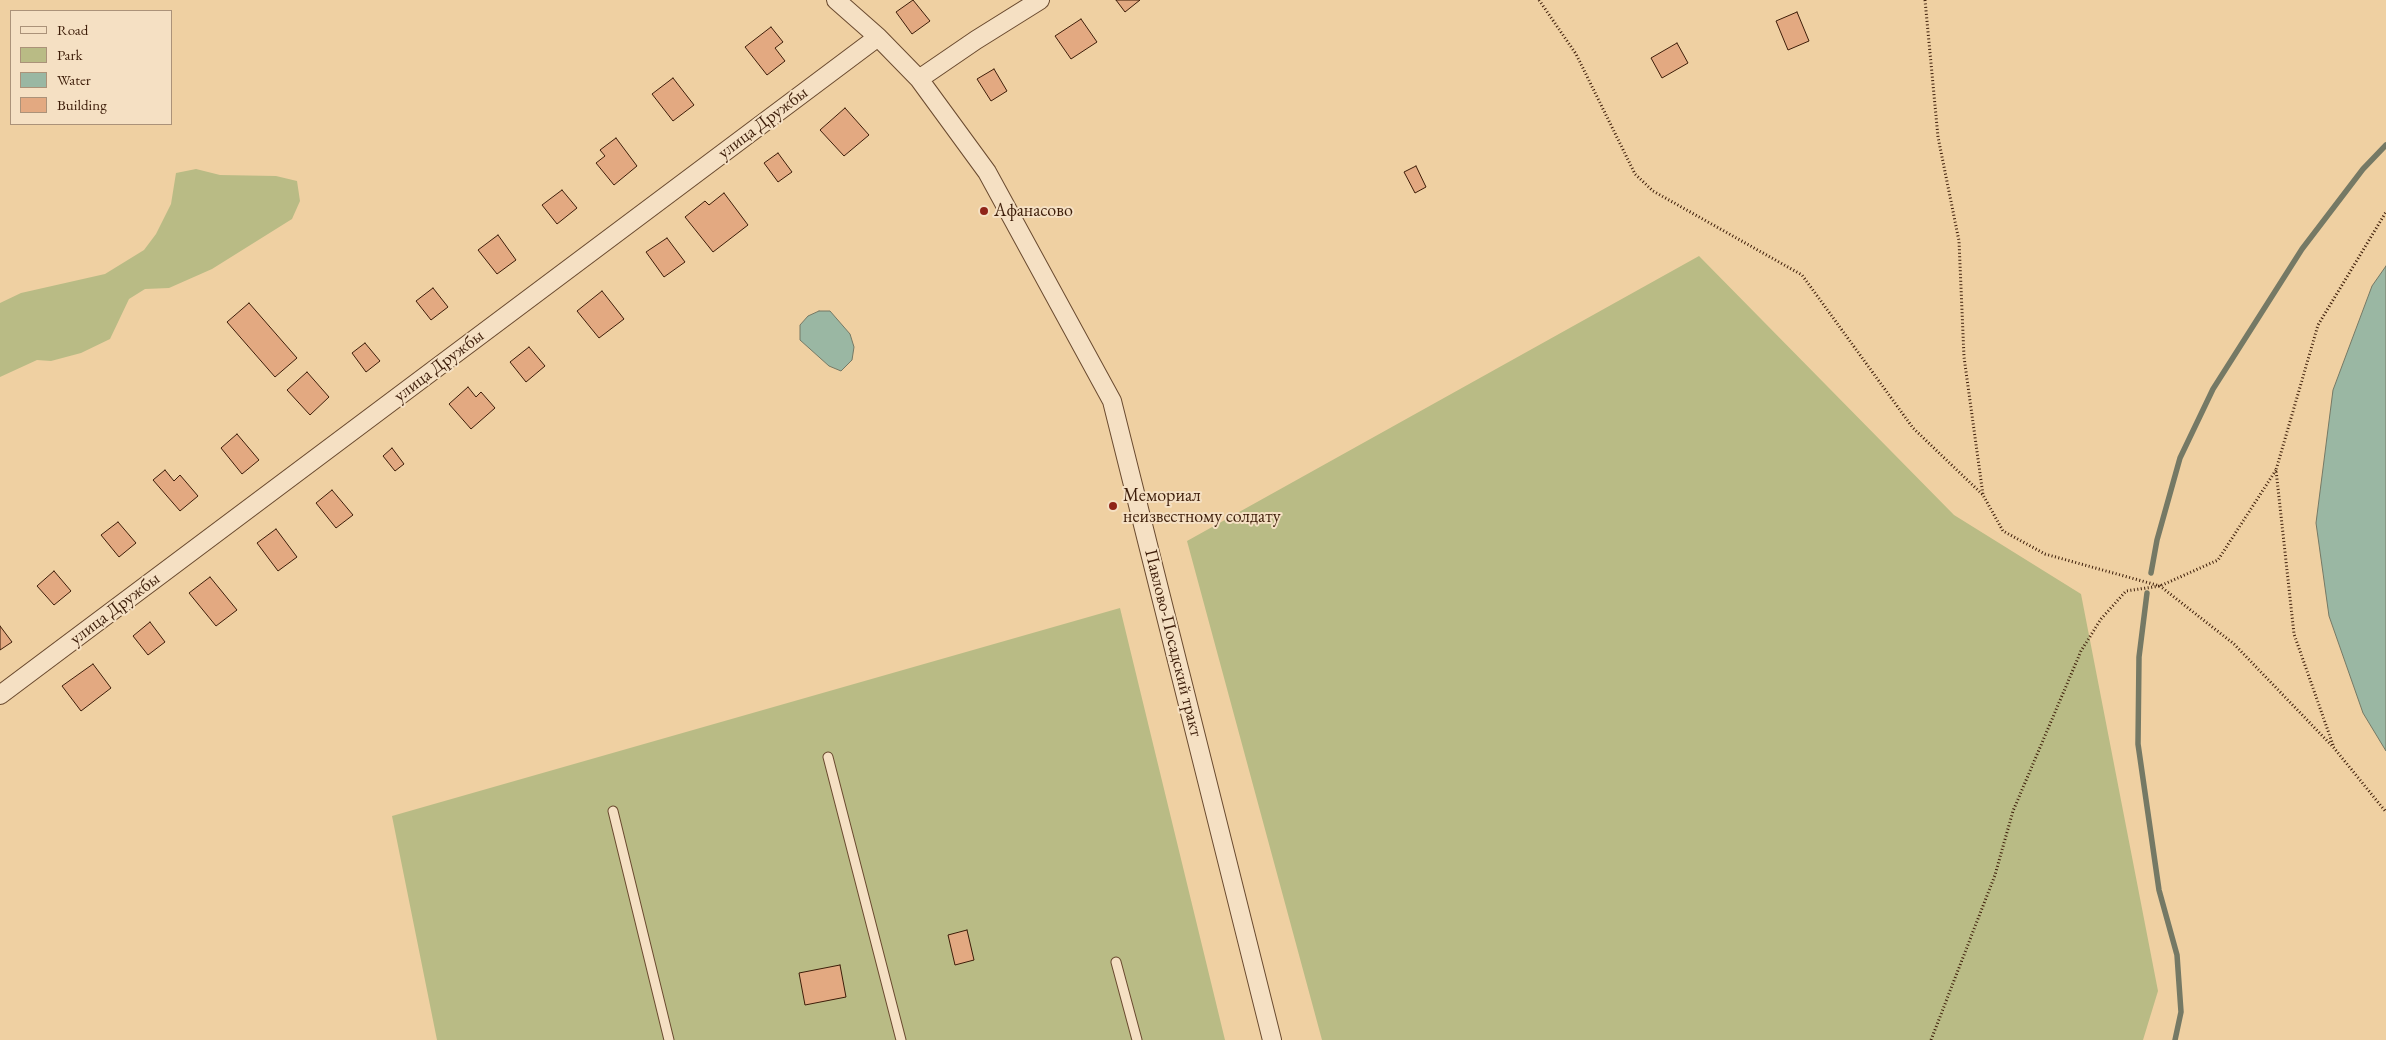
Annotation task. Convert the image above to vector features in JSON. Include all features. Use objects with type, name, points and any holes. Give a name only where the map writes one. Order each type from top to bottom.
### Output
[{"type":"street","name":"Павлово-Посадский тракт","points":[[836,0],[878,37],[919,79],[987,172],[1112,401],[1272,1040]]},
{"type":"street","points":[[919,79],[1040,0]]},
{"type":"street","name":"улица Дружбы","points":[[0,695],[878,37]]},
{"type":"lane","points":[[828,757],[901,1040]]},
{"type":"lane","points":[[613,811],[668,1040]]},
{"type":"lane","points":[[1116,962],[1137,1040]]},
{"type":"path","points":[[1539,0],[1576,54],[1635,174],[1653,191],[1802,275],[1913,428],[1983,495],[2003,531],[2045,554],[2160,586],[2234,644],[2334,748],[2386,812]]},
{"type":"path","points":[[1926,0],[1938,137],[1959,241],[1964,357],[1983,495]]},
{"type":"path","points":[[1931,1040],[1995,875],[2013,811],[2081,650],[2101,619],[2126,591],[2160,586],[2218,560],[2276,470],[2318,326],[2386,212]]},
{"type":"path","points":[[2276,470],[2294,634],[2334,748]]},
{"type":"green space","points":[[196,169],[220,175],[276,176],[297,181],[300,201],[292,219],[212,269],[169,288],[145,289],[129,299],[110,339],[81,353],[51,361],[37,360],[0,377],[0,303],[21,293],[105,274],[144,250],[156,234],[171,204],[176,173]]},
{"type":"green space","points":[[1699,256],[1954,515],[2081,594],[2158,991],[2143,1040],[1322,1040],[1187,541]]},
{"type":"green space","points":[[1120,608],[1225,1040],[437,1040],[392,816]]},
{"type":"water","points":[[2386,266],[2386,751],[2363,713],[2329,616],[2316,523],[2333,390],[2372,286]]},
{"type":"water","points":[[819,311],[830,311],[850,334],[854,347],[852,360],[841,371],[829,366],[800,340],[800,325],[808,316]]},
{"type":"building","points":[[913,0],[930,21],[912,34],[896,12]]},
{"type":"building","points":[[1116,0],[1140,0],[1125,12]]},
{"type":"building","points":[[1797,12],[1809,41],[1788,50],[1776,21]]},
{"type":"building","points":[[1081,19],[1097,42],[1071,59],[1055,36]]},
{"type":"building","points":[[771,27],[783,42],[775,48],[785,61],[767,75],[745,47]]},
{"type":"building","points":[[1677,43],[1688,63],[1662,78],[1651,58]]},
{"type":"building","points":[[994,69],[1007,91],[991,101],[977,79]]},
{"type":"building","points":[[673,78],[694,105],[673,121],[652,94]]},
{"type":"building","points":[[845,108],[869,135],[844,156],[820,130]]},
{"type":"building","points":[[616,138],[637,166],[614,185],[596,163],[605,156],[600,150]]},
{"type":"building","points":[[778,153],[792,172],[778,182],[764,163]]},
{"type":"building","points":[[1416,166],[1426,187],[1415,193],[1404,172]]},
{"type":"building","points":[[562,190],[577,208],[557,224],[542,205]]},
{"type":"building","points":[[724,193],[748,225],[713,252],[685,217],[705,201],[709,205]]},
{"type":"building","points":[[498,235],[516,260],[497,274],[478,250]]},
{"type":"building","points":[[667,238],[685,262],[664,277],[646,252]]},
{"type":"building","points":[[433,288],[448,307],[431,320],[416,301]]},
{"type":"building","points":[[602,291],[624,319],[599,338],[577,311]]},
{"type":"building","points":[[249,303],[297,358],[275,377],[227,322]]},
{"type":"building","points":[[365,343],[380,361],[366,372],[352,353]]},
{"type":"building","points":[[529,347],[545,366],[526,382],[510,362]]},
{"type":"building","points":[[307,372],[329,397],[310,415],[287,390]]},
{"type":"building","points":[[468,387],[476,397],[481,392],[495,408],[471,429],[449,404]]},
{"type":"building","points":[[237,434],[259,460],[242,474],[221,448]]},
{"type":"building","points":[[392,448],[404,464],[395,471],[383,456]]},
{"type":"building","points":[[165,470],[174,481],[180,475],[198,496],[180,511],[153,480]]},
{"type":"building","points":[[332,490],[353,515],[336,528],[316,503]]},
{"type":"building","points":[[118,522],[136,543],[119,557],[101,535]]},
{"type":"building","points":[[276,529],[297,557],[278,571],[257,543]]},
{"type":"building","points":[[54,571],[71,591],[54,605],[37,586]]},
{"type":"building","points":[[210,577],[237,610],[216,626],[189,593]]},
{"type":"building","points":[[150,622],[165,642],[148,655],[133,636]]},
{"type":"building","points":[[0,626],[12,642],[0,650]]},
{"type":"building","points":[[93,664],[111,688],[81,711],[62,686]]},
{"type":"building","points":[[967,930],[974,960],[955,965],[948,935]]},
{"type":"building","points":[[840,965],[846,997],[805,1005],[799,973]]},
{"type":"waterway","points":[[2151,573],[2157,540],[2180,458],[2213,389],[2302,249],[2363,169],[2386,145]]},
{"type":"waterway","points":[[2147,593],[2139,657],[2138,744],[2159,890],[2177,955],[2181,1012],[2175,1040]]},
{"type":"place","name":"Афанасово","points":[[984,211]]},
{"type":"place","name":"Мемориал неизвестному солдату","points":[[1113,506]]}]
